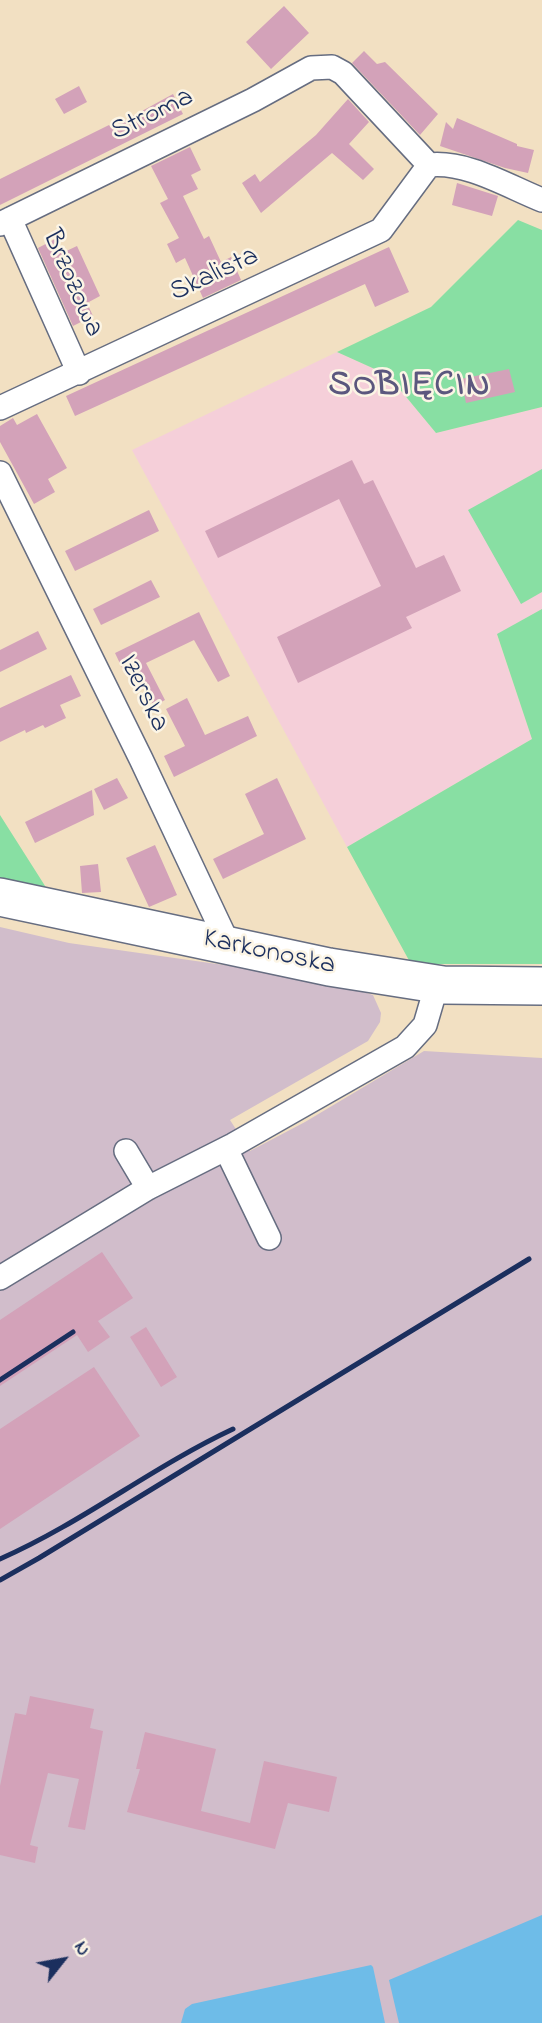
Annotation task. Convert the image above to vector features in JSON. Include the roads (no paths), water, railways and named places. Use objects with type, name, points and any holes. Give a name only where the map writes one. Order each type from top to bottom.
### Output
[{"type":"main road","name":"Karkonoska","points":[[0,897],[329,967],[437,984],[542,986]]},
{"type":"street","name":"Stroma","points":[[5,221],[253,100],[310,68],[332,67],[343,73],[429,166]]},
{"type":"street","points":[[429,166],[445,164],[471,171],[542,200]]},
{"type":"street","name":"Skalista","points":[[0,408],[382,230],[429,166]]},
{"type":"street","name":"Brzozowa","points":[[5,221],[79,373]]},
{"type":"street","name":"Izerska","points":[[0,472],[9,517],[141,759],[223,933],[224,945]]},
{"type":"street","points":[[0,1278],[148,1188],[226,1149],[404,1047],[425,1026],[437,984]]},
{"type":"street","points":[[226,1149],[269,1238]]},
{"type":"street","points":[[126,1151],[148,1188]]},
{"type":"water","points":[[542,1915],[542,2023],[399,2023],[389,1980]]},
{"type":"water","points":[[371,1965],[385,2023],[181,2023],[185,2009],[192,2004]]},
{"type":"railway","points":[[0,1580],[529,1259]]},
{"type":"railway","points":[[0,1380],[73,1332]]},
{"type":"railway","points":[[0,1559],[60,1529],[174,1460],[233,1429]]},
{"type":"district","name":"SOBIĘCIN","points":[[410,388]]}]
